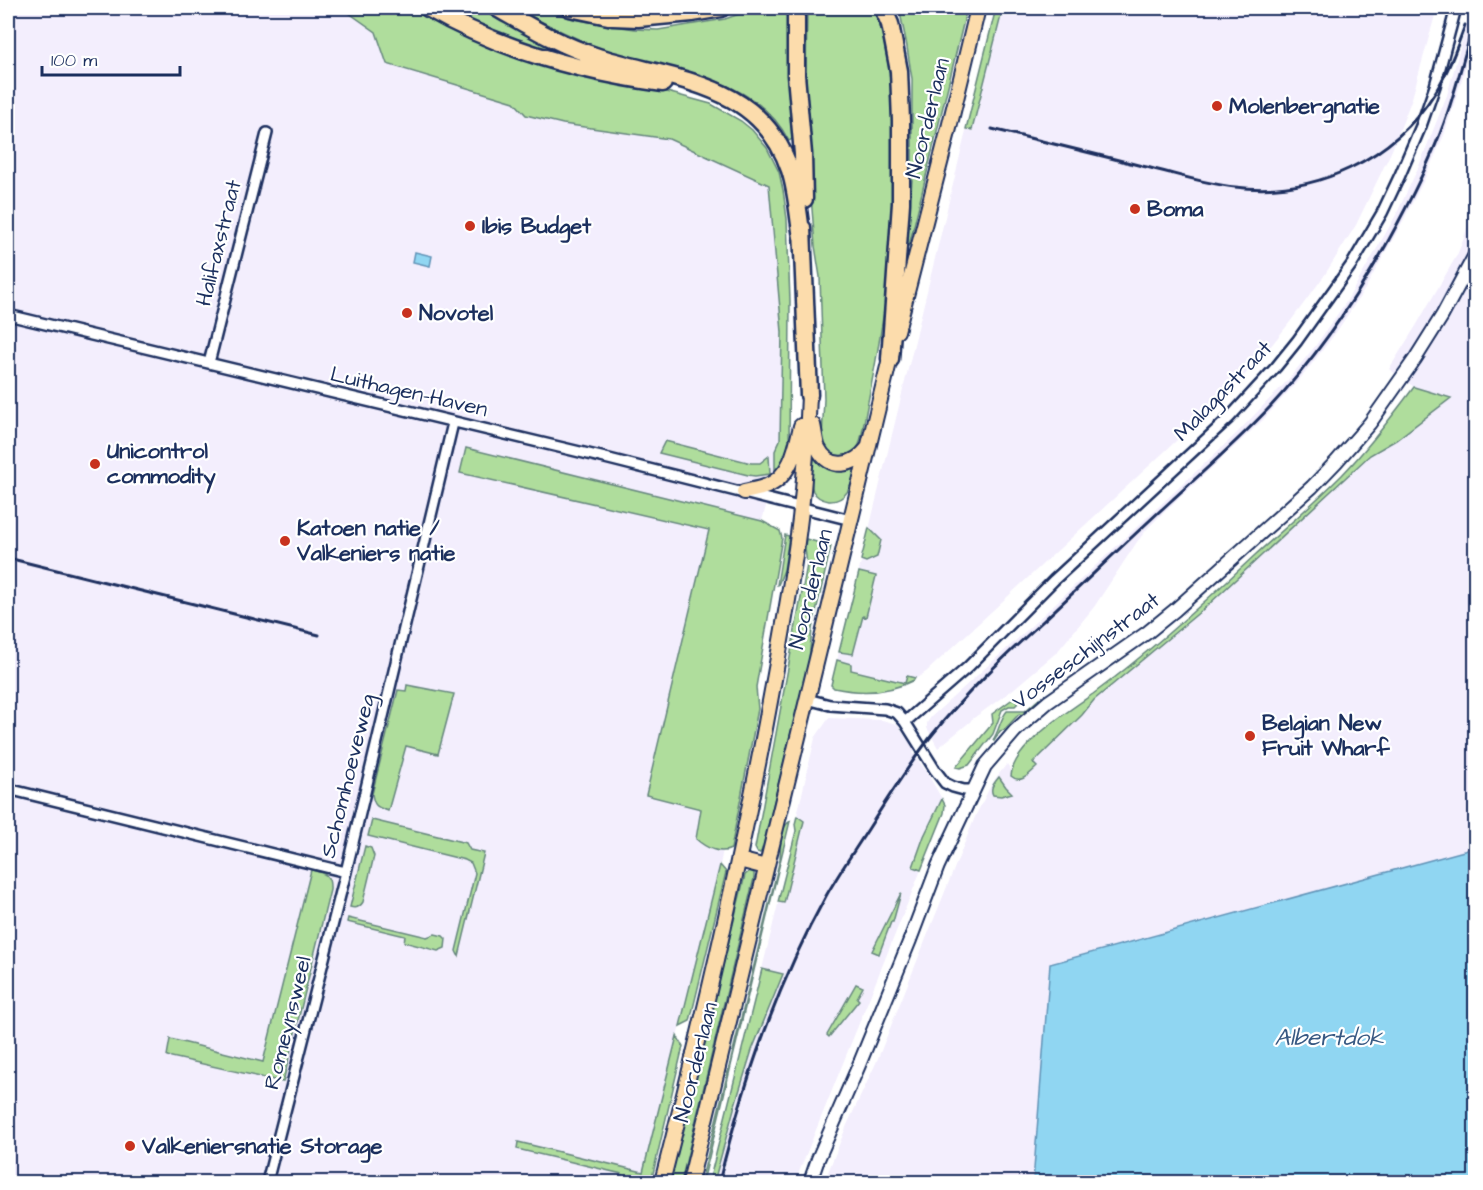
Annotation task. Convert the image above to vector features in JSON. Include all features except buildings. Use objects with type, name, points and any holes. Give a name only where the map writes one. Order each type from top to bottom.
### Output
[{"type":"highway","points":[[428,8],[499,43],[562,64],[644,81],[669,84],[691,83]]},
{"type":"highway","points":[[497,8],[578,50],[691,83],[742,104],[760,120],[779,144],[794,185],[802,237]]},
{"type":"highway","points":[[570,8],[613,17],[638,18],[721,8]]},
{"type":"highway","points":[[617,8],[659,16]]},
{"type":"highway","name":"Noorderlaan","points":[[796,8],[796,75],[804,185],[802,237],[809,395]]},
{"type":"highway","points":[[883,8],[890,24],[899,71],[901,121],[901,203],[890,359]]},
{"type":"main road","name":"Noorderlaan","points":[[690,1182],[890,359],[978,8]]},
{"type":"main road","name":"Noorderlaan","points":[[662,1182],[739,860],[772,689],[795,562],[807,445],[809,395]]},
{"type":"main road","points":[[809,395],[816,442],[829,461],[850,463],[858,459],[869,447]]},
{"type":"main road","points":[[744,492],[767,486],[778,479],[787,468],[796,448],[809,395]]},
{"type":"main road","points":[[739,860],[766,867]]},
{"type":"street","name":"Malagastraat","points":[[905,722],[968,667],[1054,580],[1228,418],[1297,341],[1352,264],[1382,213],[1418,134],[1435,86],[1456,8]]},
{"type":"street","name":"Halifaxstraat","points":[[209,363],[267,133]]},
{"type":"street","name":"Vosseschijnstraat","points":[[810,1182],[910,940],[938,866],[987,764],[1027,720],[1057,695],[1148,632],[1175,610],[1312,487],[1336,462],[1370,423],[1415,359],[1442,316],[1476,253]]},
{"type":"street","name":"Luithagen-Haven","points":[[8,315],[744,492],[851,520]]},
{"type":"street","name":"Schomhoeveweg","points":[[8,789],[346,872],[453,423]]},
{"type":"street","points":[[807,699],[830,705],[885,708],[897,713],[945,783],[964,790],[973,790]]},
{"type":"street","name":"Romeynsweel","points":[[267,1182],[346,872]]},
{"type":"shaded area","points":[[8,8],[342,8],[376,32],[387,64],[514,102],[526,116],[563,124],[669,139],[769,185],[782,332],[780,440],[775,451],[775,472],[762,521],[780,531],[782,538],[756,687],[720,865],[641,1182],[8,1182]]},
{"type":"shaded area","points":[[996,8],[1437,8],[1412,98],[1392,150],[1356,225],[1324,276],[1266,352],[1228,393],[926,672],[901,687],[883,691],[863,692],[834,688],[831,685]]},
{"type":"shaded area","points":[[1471,8],[1475,8],[1475,27],[1463,76],[1444,135],[1403,221],[1365,289],[1337,331],[1305,373],[1263,420],[1148,528],[1094,607],[1057,652],[938,748],[927,728],[931,717],[1236,434],[1287,381],[1316,345],[1346,302],[1367,266],[1396,215],[1419,166],[1447,95]]},
{"type":"shaded area","points":[[1475,200],[1475,848],[1050,964],[1033,1182],[824,1182],[876,1063],[975,817],[998,775],[1007,764],[1012,775],[1022,780],[1037,767],[1033,763],[1082,715],[1094,700],[1207,606],[1370,455],[1396,440],[1450,399],[1414,387],[1389,369],[1457,255]]},
{"type":"shaded area","points":[[829,718],[882,720],[896,724],[915,751],[913,753],[942,799],[924,836],[913,866],[921,870],[795,1182],[714,1182],[752,1050],[782,975],[762,969],[796,831],[795,824],[815,738]]},
{"type":"green space","points":[[342,8],[411,8],[455,32],[520,59],[577,76],[667,92],[711,104],[752,130],[767,148],[779,172],[787,219],[790,301],[789,452],[784,463],[775,472],[775,451],[780,440],[782,332],[769,185],[669,139],[563,124],[526,115],[514,102],[387,64],[376,32]]},
{"type":"green space","points":[[436,8],[480,8],[546,44],[606,67],[569,62]]},
{"type":"green space","points":[[515,8],[541,8],[573,19],[635,29],[658,30],[725,19],[756,8],[789,8],[792,139],[789,141],[774,119],[756,102],[734,89],[710,79],[610,52],[562,32]]},
{"type":"green space","points":[[807,8],[873,8],[883,37],[892,98],[893,205],[885,305],[859,445],[854,452],[842,458],[834,456],[824,447],[822,439],[824,399],[820,277],[815,246],[807,147]]},
{"type":"green space","points":[[899,8],[967,8],[909,246],[907,244],[912,180],[912,79]]},
{"type":"green space","points":[[996,8],[1003,8],[972,130],[966,129]]},
{"type":"green space","points":[[1414,387],[1451,398],[1396,440],[1370,455],[1207,606],[1094,700],[1082,715],[1033,763],[1037,767],[1028,775],[1022,779],[1011,776],[1021,753],[1044,730],[1156,644],[1352,465]]},
{"type":"green space","points":[[665,441],[751,463],[760,463],[769,456],[770,474],[748,475],[659,453]]},
{"type":"green space","points":[[466,448],[762,521],[780,531],[782,538],[756,687],[758,709],[731,849],[717,851],[696,839],[701,809],[646,795],[709,530],[460,473]]},
{"type":"green space","points":[[816,456],[855,466],[851,485],[841,498],[827,501],[818,497],[813,491],[811,483]]},
{"type":"green space","points":[[869,528],[881,540],[877,557],[866,562],[861,560]]},
{"type":"green space","points":[[785,535],[789,536],[784,570],[777,585]]},
{"type":"green space","points":[[806,539],[831,546],[812,629],[809,660],[760,853],[755,848],[807,565]]},
{"type":"green space","points":[[859,572],[876,576],[866,617],[863,616],[853,654],[839,652]]},
{"type":"green space","points":[[837,660],[851,664],[851,670],[905,683],[907,676],[915,678],[914,680],[895,688],[885,690],[855,691],[834,688],[831,685]]},
{"type":"green space","points":[[407,685],[454,694],[438,754],[406,746],[388,811],[377,806],[372,794],[398,690],[406,691]]},
{"type":"green space","points":[[1014,698],[1018,703],[1002,710],[993,734],[969,765],[956,767],[993,723],[992,714]]},
{"type":"green space","points":[[1042,699],[1024,715],[1019,714],[993,740],[1007,711],[1025,711]]},
{"type":"green space","points":[[999,777],[1012,793],[1001,796],[993,795],[992,788]]},
{"type":"green space","points":[[942,799],[945,805],[944,813],[921,870],[913,867],[924,836]]},
{"type":"green space","points":[[797,816],[804,821],[784,903],[778,902],[796,831]]},
{"type":"green space","points":[[372,820],[466,843],[470,850],[484,853],[459,956],[456,951],[475,873],[471,863],[368,836]]},
{"type":"green space","points":[[790,821],[703,1182],[701,1182],[780,859],[782,833]]},
{"type":"green space","points":[[365,846],[371,848],[374,856],[363,902],[358,907],[352,908],[350,907]]},
{"type":"green space","points":[[720,865],[726,872],[690,1021],[680,1026]]},
{"type":"green space","points":[[311,870],[328,877],[330,890],[283,1082],[167,1056],[170,1039],[263,1062]]},
{"type":"green space","points":[[750,871],[754,873],[754,878],[681,1182],[670,1182],[745,875]]},
{"type":"green space","points":[[901,893],[893,922],[891,922],[879,954],[872,951]]},
{"type":"green space","points":[[348,918],[427,937],[435,934],[443,936],[446,939],[445,948],[438,951],[404,942],[405,936],[347,922]]},
{"type":"green space","points":[[762,969],[783,974],[752,1050],[714,1182],[709,1182]]},
{"type":"green space","points":[[856,984],[863,987],[857,998],[859,1000],[829,1037],[827,1035]]},
{"type":"green space","points":[[677,1036],[683,1046],[651,1182],[627,1182],[622,1174],[517,1149],[518,1142],[643,1172]]},
{"type":"water","points":[[415,252],[432,256],[430,266],[413,262]]},
{"type":"water","name":"Albertdok","points":[[1475,848],[1475,1182],[1033,1182],[1050,964]]},
{"type":"railway","points":[[719,1182],[750,1072],[792,964],[831,887],[894,789],[932,735],[971,691],[1139,530],[1222,455],[1270,407],[1318,350],[1373,267],[1425,170],[1449,109],[1476,13]]},
{"type":"railway","points":[[992,129],[1212,183],[1265,189],[1294,186],[1323,179],[1350,168],[1375,154],[1398,136],[1419,115],[1436,91],[1449,67],[1465,25]]},
{"type":"railway","points":[[8,558],[319,635]]},
{"type":"place","name":"Molenbergnatie","points":[[1217,106]]},
{"type":"place","name":"Boma","points":[[1135,209]]},
{"type":"place","name":"Ibis Budget","points":[[470,226]]},
{"type":"place","name":"Novotel","points":[[407,313]]},
{"type":"place","name":"Unicontrol commodity","points":[[95,464]]},
{"type":"place","name":"Katoen natie / Valkeniers natie","points":[[285,541]]},
{"type":"place","name":"Belgian New Fruit Wharf","points":[[1250,736]]},
{"type":"place","name":"Valkeniersnatie Storage","points":[[130,1146]]}]
